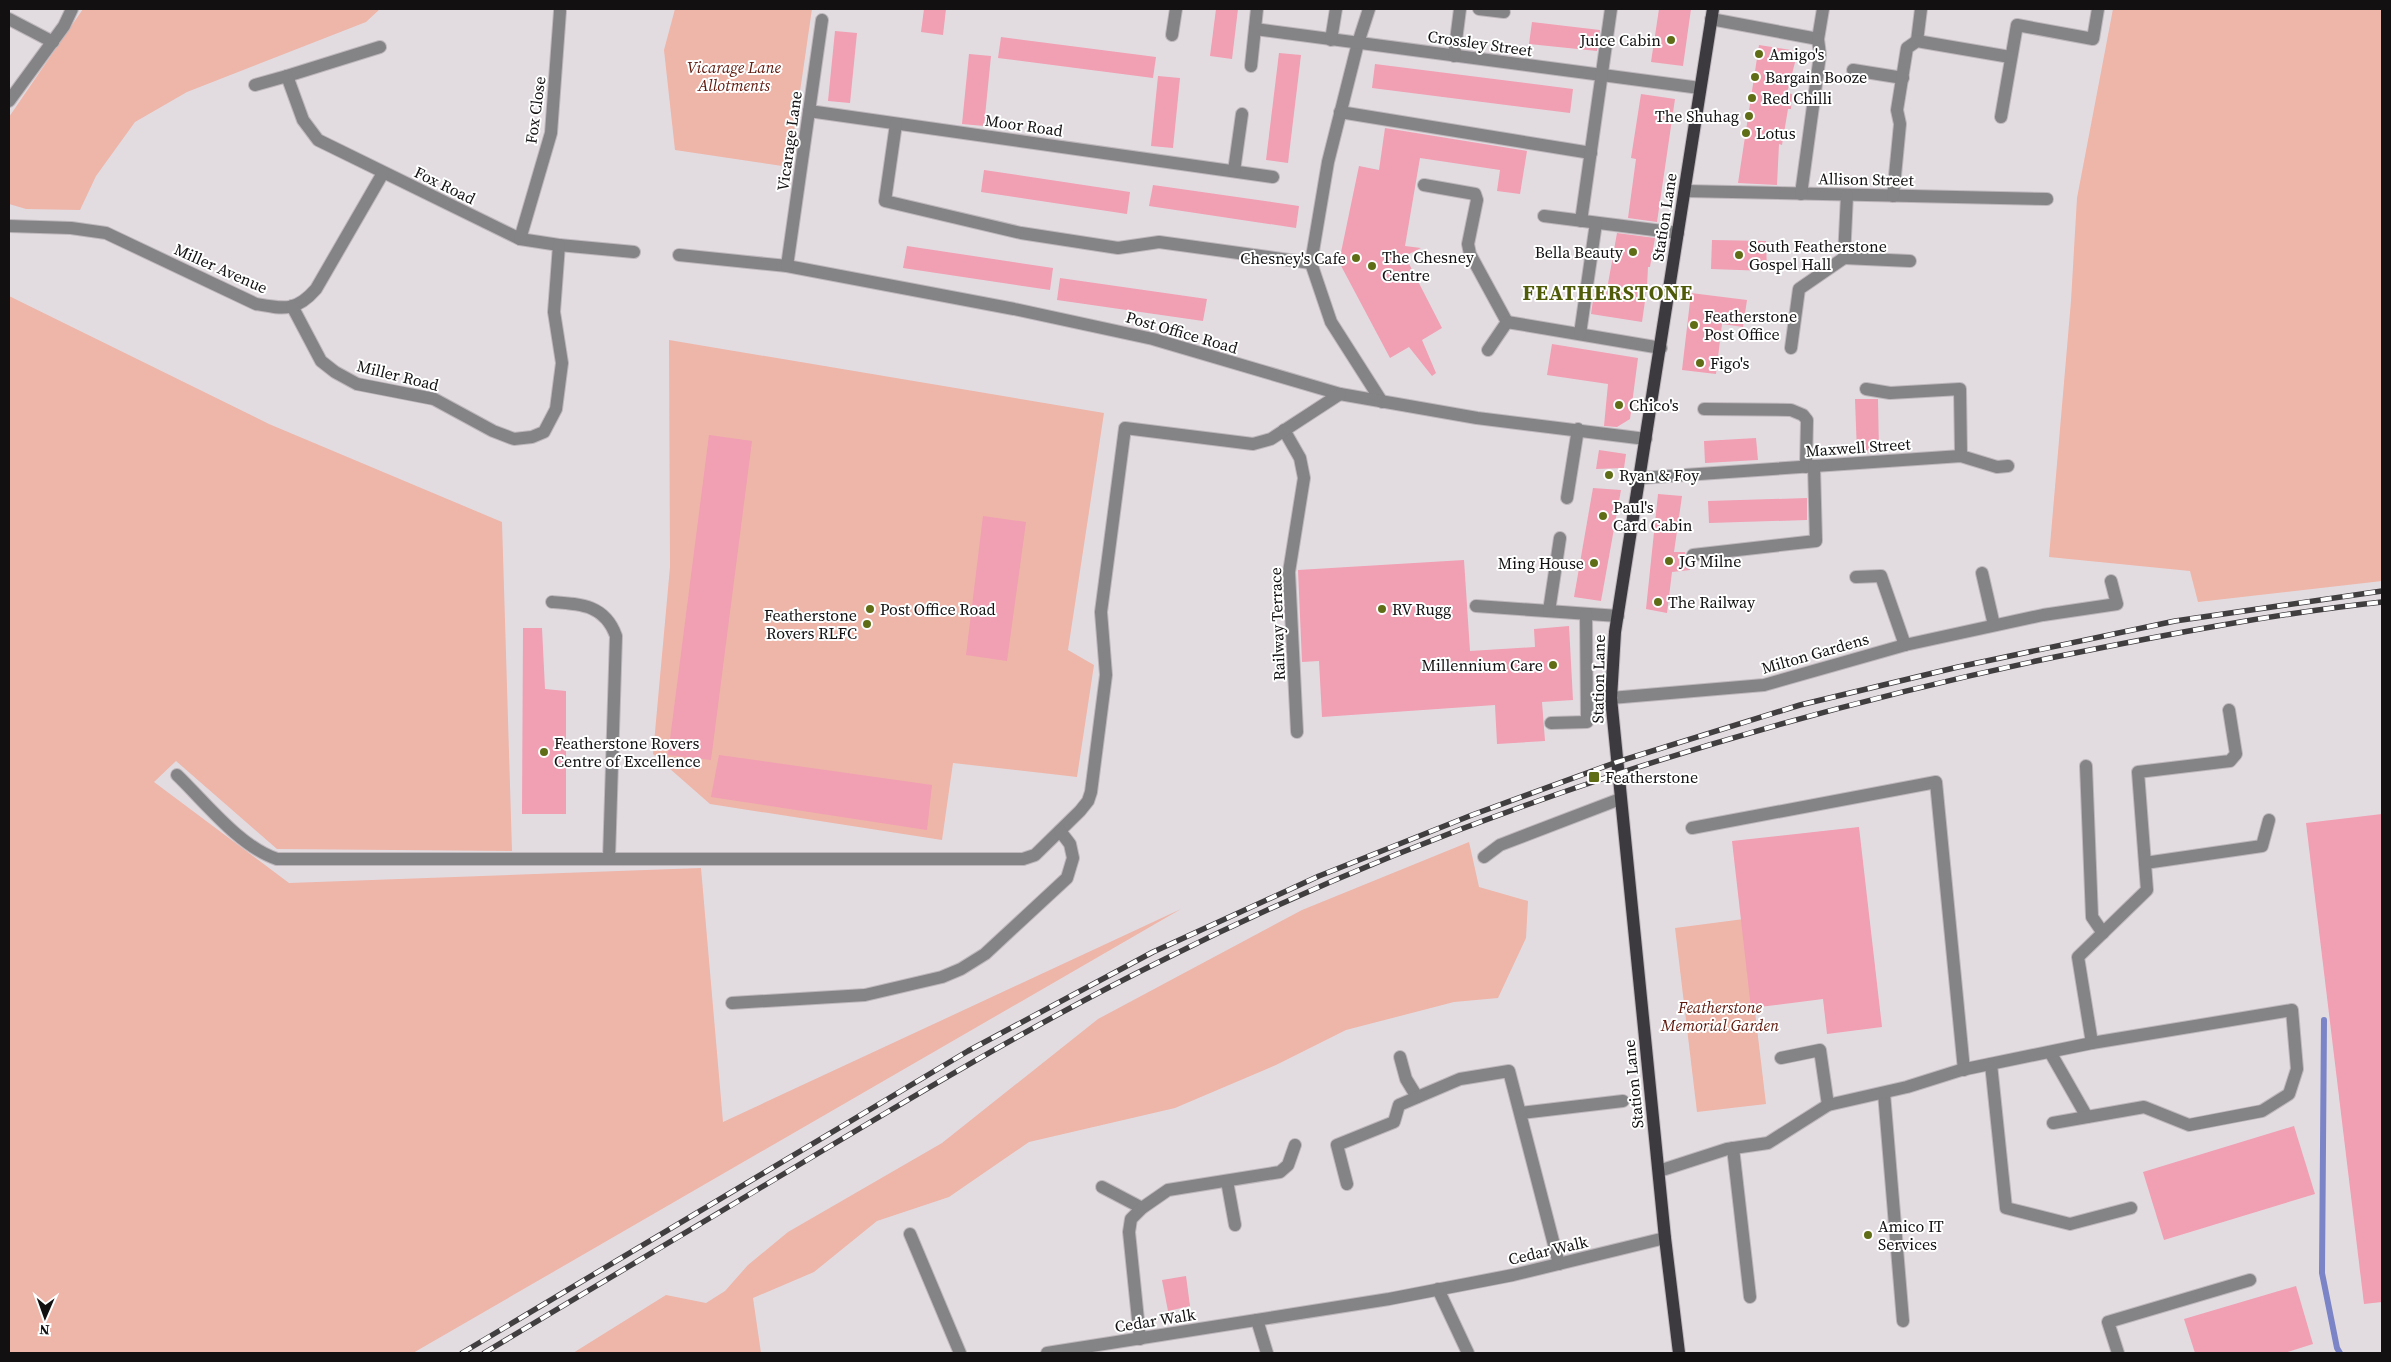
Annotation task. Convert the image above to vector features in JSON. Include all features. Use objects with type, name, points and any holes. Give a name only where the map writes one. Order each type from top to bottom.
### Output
[{"type":"main road","name":"Station Lane","points":[[1679,1353],[1611,698],[1618,616],[1712,14]]},
{"type":"street","points":[[9,101],[64,26],[72,9]]},
{"type":"street","points":[[1172,35],[1176,9]]},
{"type":"street","points":[[1251,66],[1257,9]]},
{"type":"street","points":[[1332,40],[1336,9]]},
{"type":"street","points":[[1369,9],[1358,43],[1328,162],[1311,263],[1331,322],[1382,402]]},
{"type":"street","points":[[1454,56],[1460,9]]},
{"type":"street","points":[[1479,9],[1504,12]]},
{"type":"street","points":[[1581,221],[1611,9]]},
{"type":"street","points":[[1801,194],[1820,55],[1818,39],[1823,9]]},
{"type":"street","points":[[1917,41],[1921,9]]},
{"type":"street","points":[[2001,117],[2017,25],[2093,39],[2098,9]]},
{"type":"street","name":"Fox Close","points":[[520,238],[551,133],[560,11]]},
{"type":"street","points":[[1712,14],[1818,39]]},
{"type":"street","points":[[9,19],[53,42]]},
{"type":"street","name":"Vicarage Lane","points":[[787,266],[822,20]]},
{"type":"street","name":"Crossley Street","points":[[1255,29],[1700,88]]},
{"type":"street","points":[[1894,196],[1900,124],[1898,110],[1907,48],[1917,41],[2010,57]]},
{"type":"street","points":[[255,85],[380,47]]},
{"type":"street","points":[[1853,70],[1903,78]]},
{"type":"street","name":"Fox Road","points":[[288,76],[303,120],[318,140],[520,238],[559,245],[634,252]]},
{"type":"street","name":"Moor Road","points":[[809,111],[1273,176]]},
{"type":"street","points":[[1340,112],[1591,153]]},
{"type":"street","points":[[1234,171],[1242,114]]},
{"type":"street","points":[[896,124],[885,201],[1021,233],[1118,248],[1159,242],[1311,263]]},
{"type":"street","points":[[292,306],[305,302],[316,289],[383,173]]},
{"type":"street","points":[[1424,185],[1475,194],[1477,200],[1468,244],[1470,254],[1507,322]]},
{"type":"street","name":"Allison Street","points":[[1685,191],[2047,199]]},
{"type":"street","points":[[1844,258],[1847,195]]},
{"type":"street","points":[[1544,216],[1678,233]]},
{"type":"street","points":[[1580,334],[1596,223]]},
{"type":"street","name":"Miller Avenue","points":[[9,226],[71,228],[106,233],[256,304],[278,308],[292,306]]},
{"type":"street","name":"Miller Road","points":[[292,306],[321,360],[335,372],[357,384],[434,399],[493,431],[514,439],[532,437],[544,432],[556,409],[562,363],[554,312],[559,245]]},
{"type":"street","name":"Post Office Road","points":[[679,256],[787,266],[1004,307],[1152,338],[1340,394],[1382,402],[1477,418],[1646,438]]},
{"type":"street","points":[[1791,348],[1799,289],[1844,258],[1910,261]]},
{"type":"street","points":[[1507,322],[1661,348]]},
{"type":"street","points":[[1488,350],[1507,322]]},
{"type":"street","points":[[1866,389],[1890,392],[1960,390],[1961,456],[1997,467],[2008,466]]},
{"type":"street","points":[[178,775],[240,836],[264,854],[277,859],[1023,860],[1035,855],[1060,831],[1088,801],[1091,792],[1106,676],[1101,612],[1125,428],[1253,444],[1271,438],[1340,394]]},
{"type":"street","points":[[1693,555],[1816,541],[1807,420],[1803,415],[1791,410],[1704,409]]},
{"type":"street","points":[[1567,498],[1578,429]]},
{"type":"street","name":"Railway Terrace","points":[[1284,430],[1300,458],[1304,478],[1289,572],[1297,732]]},
{"type":"street","name":"Maxwell Street","points":[[1641,478],[1961,456]]},
{"type":"street","points":[[1549,611],[1560,538]]},
{"type":"street","points":[[1982,573],[1994,626]]},
{"type":"street","points":[[1856,577],[1881,576],[1905,645]]},
{"type":"street","name":"Milton Gardens","points":[[1611,698],[1764,685],[1905,645],[2043,615],[2117,604],[2111,581]]},
{"type":"street","points":[[552,602],[581,604],[603,614],[612,625],[616,636],[609,859]]},
{"type":"street","points":[[1476,606],[1618,616]]},
{"type":"street","points":[[1551,723],[1588,722],[1586,614]]},
{"type":"street","points":[[2092,1043],[2078,957],[2147,890],[2138,772],[2230,761],[2236,754],[2229,710]]},
{"type":"street","points":[[2086,766],[2092,918],[2102,933]]},
{"type":"street","points":[[1692,828],[1936,782],[1964,1070]]},
{"type":"street","points":[[1484,857],[1500,845],[1620,799]]},
{"type":"street","points":[[2145,863],[2262,846],[2269,820]]},
{"type":"street","points":[[732,1004],[864,995],[942,977],[962,969],[984,954],[1067,878],[1073,858],[1070,844],[1060,831]]},
{"type":"street","points":[[1659,1171],[1733,1148],[1768,1143],[1828,1106],[1884,1093],[1964,1070],[2092,1043],[2292,1010],[2297,1070],[2289,1094],[2262,1111],[2188,1125],[2144,1107],[2053,1123]]},
{"type":"street","points":[[1781,1058],[1820,1050],[1828,1106]]},
{"type":"street","points":[[2050,1052],[2087,1117]]},
{"type":"street","points":[[1400,1057],[1406,1079],[1416,1097]]},
{"type":"street","points":[[1991,1064],[2006,1208],[2070,1224],[2131,1208]]},
{"type":"street","points":[[1347,1184],[1337,1145],[1394,1122],[1399,1105],[1416,1097],[1460,1079],[1509,1071],[1559,1264]]},
{"type":"street","points":[[1884,1093],[1903,1321]]},
{"type":"street","points":[[1521,1113],[1623,1101]]},
{"type":"street","points":[[1140,1339],[1129,1232],[1131,1219],[1142,1208],[1168,1190],[1280,1172],[1288,1165],[1295,1145]]},
{"type":"street","points":[[1733,1148],[1750,1296]]},
{"type":"street","points":[[1227,1181],[1235,1225]]},
{"type":"street","points":[[1102,1187],[1142,1208]]},
{"type":"street","points":[[910,1234],[960,1353]]},
{"type":"street","name":"Cedar Walk","points":[[1054,1352],[1438,1290],[1559,1264],[1666,1238]]},
{"type":"street","points":[[2118,1353],[2108,1322],[2250,1280]]},
{"type":"street","points":[[1438,1290],[1468,1353]]},
{"type":"street","points":[[1258,1320],[1267,1353]]},
{"type":"green space","points":[[83,9],[380,9],[366,22],[187,92],[135,122],[96,176],[80,210],[26,209],[9,204],[9,117]]},
{"type":"green space","name":"Vicarage Lane Allotments","points":[[675,9],[812,9],[789,167],[675,150],[664,50]]},
{"type":"green space","points":[[2113,9],[2382,9],[2382,581],[2198,602],[2190,571],[2049,557],[2071,301],[2077,198]]},
{"type":"green space","points":[[9,296],[269,424],[502,522],[512,851],[277,849],[176,761],[154,782],[289,883],[701,868],[723,1122],[1181,909],[413,1353],[9,1353]]},
{"type":"green space","name":"Post Office Road","points":[[669,340],[1104,413],[1068,650],[1094,665],[1077,777],[953,763],[942,840],[710,804],[653,754],[670,567]]},
{"type":"green space","points":[[1469,842],[1479,887],[1528,901],[1526,938],[1498,998],[1454,1002],[1346,1030],[1276,1065],[1175,1108],[1029,1142],[949,1197],[877,1221],[814,1272],[753,1298],[761,1353],[573,1353],[666,1295],[706,1303],[725,1291],[748,1265],[788,1232],[942,1143],[1098,1019],[1302,910]]},
{"type":"green space","name":"Featherstone Memorial Garden","points":[[1744,919],[1766,1104],[1697,1112],[1675,928]]},
{"type":"building","points":[[924,9],[946,9],[943,35],[921,32]]},
{"type":"building","points":[[1216,9],[1238,9],[1232,59],[1210,56]]},
{"type":"building","name":"Juice Cabin","points":[[1659,9],[1691,9],[1683,66],[1651,62]]},
{"type":"building","points":[[1532,22],[1600,30],[1597,51],[1529,44]]},
{"type":"building","points":[[835,31],[857,33],[850,103],[828,101]]},
{"type":"building","points":[[1001,37],[1156,57],[1153,78],[998,58]]},
{"type":"building","points":[[1759,45],[1798,51],[1787,93],[1792,94],[1791,109],[1788,109],[1782,145],[1779,144],[1777,185],[1738,183]]},
{"type":"building","points":[[1279,53],[1301,55],[1288,163],[1266,160]]},
{"type":"building","points":[[969,54],[991,56],[984,126],[962,124]]},
{"type":"building","points":[[1375,64],[1573,89],[1570,113],[1372,88]]},
{"type":"building","points":[[1158,76],[1180,78],[1173,148],[1151,146]]},
{"type":"building","points":[[1641,94],[1675,99],[1657,222],[1628,218],[1636,159],[1631,158]]},
{"type":"building","name":"The Chesney Centre","points":[[1385,128],[1527,151],[1520,194],[1497,191],[1500,170],[1420,158],[1405,246],[1421,248],[1405,256],[1442,328],[1422,340],[1436,373],[1432,376],[1409,347],[1390,358],[1339,262],[1359,166],[1379,170]]},
{"type":"building","points":[[984,170],[1130,192],[1127,214],[981,192]]},
{"type":"building","points":[[1153,185],[1299,206],[1296,228],[1149,206]]},
{"type":"building","points":[[1617,233],[1655,238],[1650,267],[1648,267],[1642,322],[1591,314],[1594,293],[1606,295]]},
{"type":"building","name":"South Featherstone Gospel Hall","points":[[1712,240],[1766,241],[1767,271],[1711,269]]},
{"type":"building","points":[[907,246],[1053,268],[1050,290],[903,268]]},
{"type":"building","points":[[1060,278],[1207,299],[1203,321],[1057,300]]},
{"type":"building","points":[[1691,293],[1747,300],[1743,327],[1722,324],[1716,374],[1682,370]]},
{"type":"building","points":[[1552,344],[1638,358],[1630,419],[1617,427],[1604,426],[1608,384],[1547,375]]},
{"type":"building","points":[[1855,399],[1878,399],[1879,453],[1857,453]]},
{"type":"building","points":[[709,435],[752,441],[711,760],[668,755]]},
{"type":"building","points":[[1756,438],[1758,460],[1705,463],[1704,441]]},
{"type":"building","points":[[1599,450],[1626,454],[1624,468],[1596,469]]},
{"type":"building","points":[[1593,488],[1621,490],[1601,601],[1574,597]]},
{"type":"building","points":[[1658,494],[1682,496],[1674,552],[1685,552],[1690,570],[1672,572],[1667,613],[1646,609]]},
{"type":"building","points":[[1807,498],[1807,520],[1709,523],[1708,501]]},
{"type":"building","points":[[983,516],[1026,522],[1007,661],[966,655]]},
{"type":"building","name":"RV Rugg","points":[[1464,560],[1470,651],[1535,647],[1534,629],[1569,626],[1573,700],[1542,702],[1545,741],[1497,744],[1495,705],[1322,717],[1319,661],[1302,662],[1298,570]]},
{"type":"building","name":"Featherstone Rovers Centre of Excellence","points":[[523,628],[542,628],[545,689],[566,691],[566,814],[522,814]]},
{"type":"building","points":[[719,755],[932,785],[927,830],[711,797]]},
{"type":"building","points":[[2382,814],[2382,1302],[2364,1304],[2306,823]]},
{"type":"building","points":[[1859,827],[1882,1027],[1827,1034],[1823,999],[1751,1008],[1732,841]]},
{"type":"building","points":[[2294,1126],[2315,1194],[2164,1240],[2143,1172]]},
{"type":"building","points":[[1186,1276],[1190,1306],[1168,1311],[1162,1280]]},
{"type":"building","points":[[2296,1286],[2313,1344],[2284,1353],[2195,1353],[2184,1319]]},
{"type":"waterway","points":[[2324,1020],[2322,1273],[2337,1348],[2340,1353]]},
{"type":"railway","points":[[462,1353],[968,1051],[1153,952],[1319,876],[1472,815],[1617,762],[1800,705],[1958,667],[2175,621],[2382,591]]},
{"type":"railway","points":[[484,1353],[906,1101],[1034,1028],[1165,959],[1271,908],[1379,862],[1489,819],[1600,780],[1713,744],[1827,712],[2055,657],[2259,619],[2382,602]]},
{"type":"place","name":"Juice Cabin","points":[[1671,40]]},
{"type":"place","name":"Amigo's","points":[[1759,54]]},
{"type":"place","name":"Bargain Booze","points":[[1755,77]]},
{"type":"place","name":"Red Chilli","points":[[1752,98]]},
{"type":"place","name":"The Shuhag","points":[[1749,116]]},
{"type":"place","name":"Lotus","points":[[1746,133]]},
{"type":"place","name":"Bella Beauty","points":[[1633,252]]},
{"type":"place","name":"South Featherstone Gospel Hall","points":[[1739,255]]},
{"type":"place","name":"Chesney's Cafe","points":[[1356,258]]},
{"type":"place","name":"The Chesney Centre","points":[[1372,266]]},
{"type":"place","name":"Featherstone Post Office","points":[[1694,325]]},
{"type":"place","name":"Figo's","points":[[1700,363]]},
{"type":"place","name":"Chico's","points":[[1619,405]]},
{"type":"place","name":"Ryan & Foy","points":[[1609,475]]},
{"type":"place","name":"Paul's Card Cabin","points":[[1603,516]]},
{"type":"place","name":"JG Milne","points":[[1669,561]]},
{"type":"place","name":"Ming House","points":[[1594,563]]},
{"type":"place","name":"The Railway","points":[[1658,602]]},
{"type":"place","name":"Post Office Road","points":[[870,609]]},
{"type":"place","name":"RV Rugg","points":[[1382,609]]},
{"type":"place","name":"Featherstone Rovers RLFC","points":[[867,624]]},
{"type":"place","name":"Millennium Care","points":[[1553,665]]},
{"type":"place","name":"Featherstone Rovers Centre of Excellence","points":[[544,752]]},
{"type":"place","name":"Featherstone","points":[[1594,777]]},
{"type":"place","name":"Amico IT Services","points":[[1868,1235]]},
{"type":"district","name":"FEATHERSTONE","points":[[1608,292]]}]
